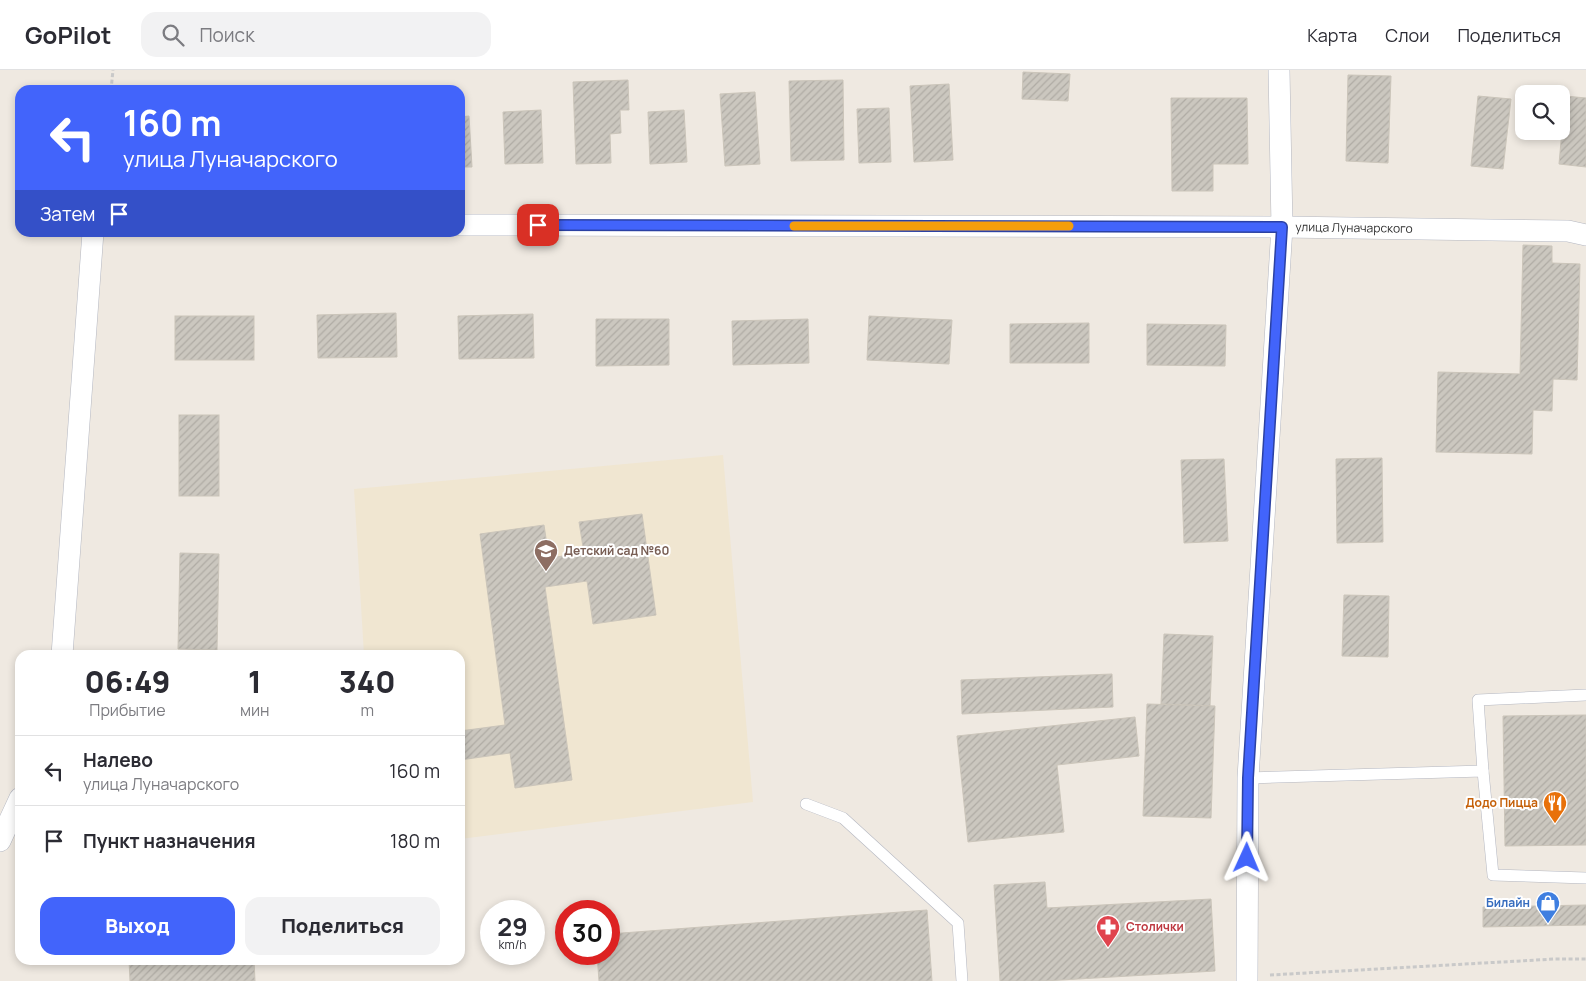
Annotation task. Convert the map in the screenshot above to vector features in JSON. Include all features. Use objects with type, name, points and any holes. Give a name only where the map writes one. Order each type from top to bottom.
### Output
[{"type":"street","points":[[1247,979],[1248,778],[1282,227],[1279,70]]},
{"type":"street","name":"улица Луначарского","points":[[465,225],[1282,227],[1568,231],[1586,235]]},
{"type":"street","points":[[62,650],[94,237]]},
{"type":"street","points":[[0,841],[15,809]]},
{"type":"lane","points":[[1586,695],[1478,700],[1493,875],[1586,878]]},
{"type":"lane","points":[[1248,778],[1483,771]]},
{"type":"lane","points":[[806,804],[842,818],[958,923],[962,981]]},
{"type":"path","points":[[112,85],[113,70]]},
{"type":"path","points":[[1247,979],[1556,959],[1586,959]]},
{"type":"shaded area","name":"Детский сад №60","points":[[723,455],[753,802],[465,838],[465,650],[364,650],[354,489]]},
{"type":"building","points":[[1023,72],[1070,74],[1068,101],[1022,99]]},
{"type":"building","points":[[1348,75],[1391,76],[1388,163],[1346,161]]},
{"type":"building","points":[[628,80],[629,110],[620,110],[621,133],[610,134],[611,163],[576,164],[573,82]]},
{"type":"building","points":[[843,80],[844,160],[791,161],[789,81]]},
{"type":"building","points":[[949,84],[953,160],[914,162],[910,86]]},
{"type":"building","points":[[755,92],[760,164],[725,166],[720,94]]},
{"type":"building","points":[[1478,96],[1511,99],[1503,169],[1471,166]]},
{"type":"building","points":[[1570,96],[1586,98],[1586,167],[1559,164],[1561,140],[1570,140]]},
{"type":"building","points":[[1171,98],[1247,98],[1248,164],[1213,164],[1213,191],[1172,191]]},
{"type":"building","points":[[889,108],[891,162],[859,163],[857,109]]},
{"type":"building","points":[[541,110],[543,163],[505,164],[503,112]]},
{"type":"building","points":[[684,110],[687,162],[650,164],[648,112]]},
{"type":"building","points":[[465,116],[469,116],[472,167],[465,167]]},
{"type":"building","points":[[1523,245],[1552,246],[1552,263],[1580,264],[1577,380],[1553,379],[1552,411],[1533,410],[1532,454],[1436,452],[1438,372],[1520,374]]},
{"type":"building","points":[[396,313],[397,357],[318,358],[317,315]]},
{"type":"building","points":[[533,314],[534,358],[459,359],[458,316]]},
{"type":"building","points":[[175,316],[254,316],[254,360],[175,360]]},
{"type":"building","points":[[869,316],[952,320],[949,364],[867,360]]},
{"type":"building","points":[[596,319],[669,319],[669,365],[596,366]]},
{"type":"building","points":[[808,319],[809,363],[733,365],[732,321]]},
{"type":"building","points":[[1089,323],[1089,363],[1010,363],[1010,324]]},
{"type":"building","points":[[1147,324],[1226,325],[1225,366],[1147,365]]},
{"type":"building","points":[[179,415],[219,415],[219,496],[179,496]]},
{"type":"building","points":[[1382,458],[1383,542],[1337,543],[1336,459]]},
{"type":"building","points":[[1224,459],[1228,541],[1184,543],[1181,460]]},
{"type":"building","points":[[642,514],[656,615],[593,624],[587,581],[545,587],[572,780],[515,788],[510,753],[465,759],[465,730],[505,725],[480,534],[544,525],[549,558],[584,553],[579,522]]},
{"type":"building","points":[[180,553],[219,554],[217,650],[178,649]]},
{"type":"building","points":[[1344,595],[1389,596],[1388,657],[1342,656]]},
{"type":"building","points":[[1164,634],[1213,636],[1210,706],[1161,704]]},
{"type":"building","points":[[1112,674],[1113,707],[962,714],[961,680]]},
{"type":"building","points":[[1147,704],[1215,706],[1211,818],[1143,816]]},
{"type":"building","points":[[1586,715],[1586,845],[1505,846],[1503,716]]},
{"type":"building","points":[[1135,717],[1139,756],[1057,765],[1064,832],[968,842],[957,736]]},
{"type":"building","points":[[1045,882],[1047,908],[1211,899],[1215,971],[1044,981],[1000,981],[994,885]]},
{"type":"building","points":[[1586,905],[1586,925],[1483,927],[1483,907]]},
{"type":"building","points":[[927,910],[932,981],[599,981],[598,965],[620,965],[620,933]]},
{"type":"building","points":[[129,965],[254,965],[255,981],[130,981]]},
{"type":"slow traffic","points":[[794,226],[1069,226]]},
{"type":"place","name":"Детский сад №60","points":[[546,572]]},
{"type":"place","name":"Додо Пицца","points":[[1555,824]]},
{"type":"place","name":"Билайн","points":[[1548,924]]},
{"type":"place","name":"Столички","points":[[1108,948]]},
{"type":"route","points":[[538,225],[1282,227],[1248,778],[1247,858]]}]
